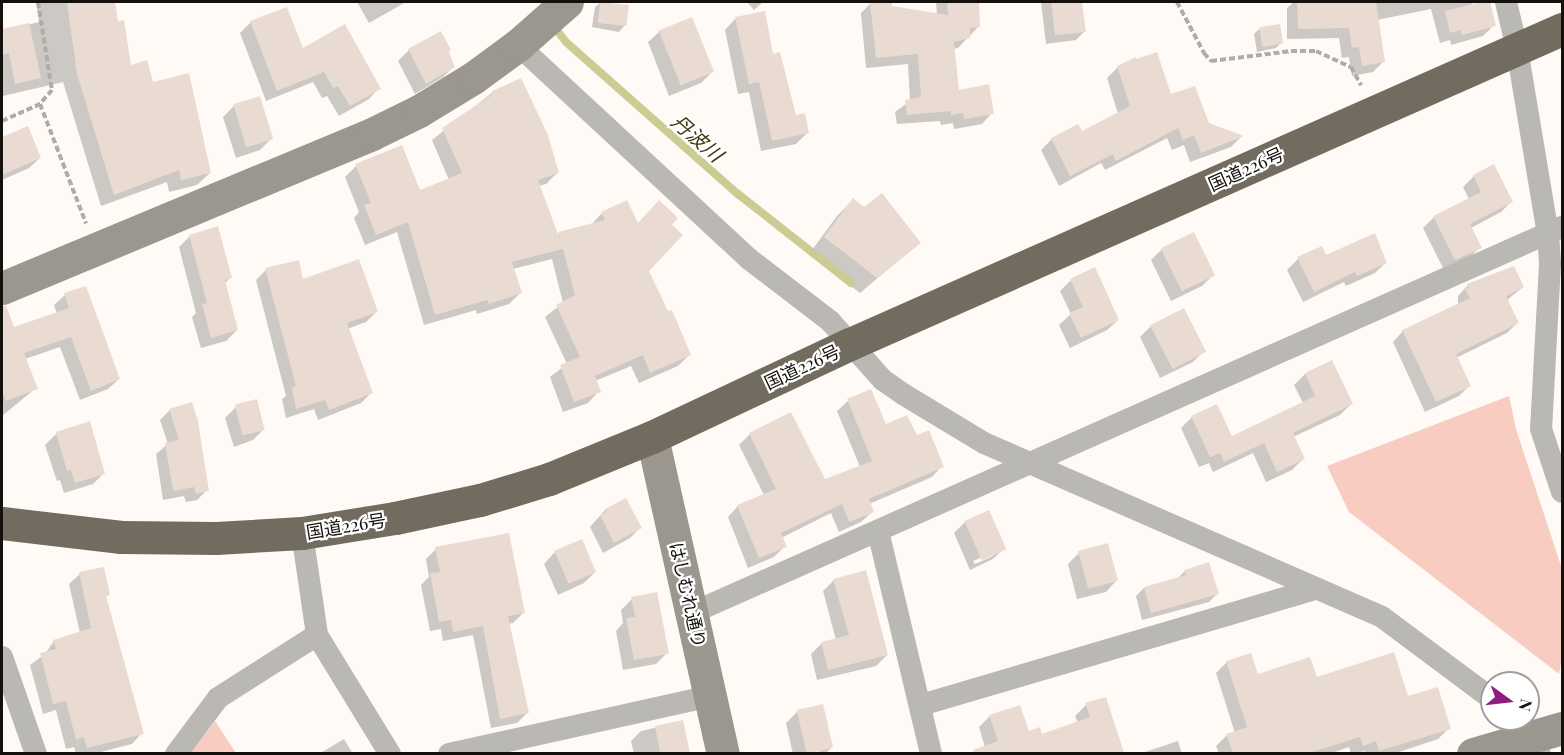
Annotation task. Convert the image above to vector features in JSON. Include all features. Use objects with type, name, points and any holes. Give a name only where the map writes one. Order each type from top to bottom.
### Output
[{"type":"highway","name":"国道226号","points":[[2,523],[120,537],[216,538],[302,533],[395,518],[480,500],[549,479],[652,437],[850,344],[1563,29]]},
{"type":"street","points":[[1506,2],[1555,230],[1550,264],[1541,429],[1563,492]]},
{"type":"street","points":[[2,288],[372,134],[419,111],[473,78],[523,41],[561,7]]},
{"type":"street","points":[[523,41],[749,259],[830,321],[883,380],[912,400],[984,443],[1032,462],[1382,617],[1480,690]]},
{"type":"street","points":[[692,613],[1555,230]]},
{"type":"street","name":"はしむれ通り","points":[[652,437],[723,753]]},
{"type":"street","points":[[878,531],[931,753]]},
{"type":"street","points":[[302,533],[317,635],[390,753]]},
{"type":"street","points":[[921,705],[1315,589]]},
{"type":"street","points":[[176,753],[218,698],[317,635]]},
{"type":"street","points":[[2,657],[36,753]]},
{"type":"street","points":[[449,753],[710,696]]},
{"type":"street","points":[[1473,753],[1563,728]]},
{"type":"path","points":[[2,121],[40,104],[52,90],[38,2]]},
{"type":"path","points":[[1177,2],[1204,53],[1211,61],[1291,51],[1316,51],[1351,67],[1375,112]]},
{"type":"path","points":[[40,104],[96,249]]},
{"type":"shaded area","points":[[1509,396],[1516,429],[1562,569],[1562,657],[1559,674],[1349,512],[1327,466]]},
{"type":"shaded area","points":[[215,721],[236,753],[189,754]]},
{"type":"building","points":[[115,2],[118,21],[124,20],[131,65],[147,60],[153,82],[189,73],[211,173],[181,180],[179,170],[114,195],[77,74],[67,3]]},
{"type":"building","points":[[600,2],[629,5],[627,26],[598,23]]},
{"type":"building","points":[[870,2],[892,2],[892,6],[948,15],[947,2],[979,2],[980,27],[970,28],[970,38],[954,42],[959,90],[989,84],[994,114],[964,119],[963,113],[951,115],[951,111],[907,115],[905,100],[921,97],[918,54],[876,58]]},
{"type":"building","points":[[1051,2],[1082,2],[1086,32],[1055,35]]},
{"type":"building","points":[[1297,2],[1376,2],[1385,62],[1362,66],[1359,47],[1352,48],[1349,28],[1298,29]]},
{"type":"building","points":[[1480,2],[1490,2],[1496,26],[1462,35],[1461,30],[1450,33],[1445,11]]},
{"type":"building","points":[[287,7],[303,48],[345,24],[381,89],[350,106],[338,86],[333,88],[324,72],[277,91],[250,21]]},
{"type":"building","points":[[765,11],[773,54],[780,52],[796,115],[805,113],[809,133],[772,141],[759,82],[749,84],[735,17]]},
{"type":"building","points":[[692,17],[714,72],[681,85],[659,30]]},
{"type":"building","points":[[29,23],[41,78],[15,84],[9,53],[2,55],[2,29]]},
{"type":"building","points":[[1280,24],[1283,44],[1262,47],[1259,27]]},
{"type":"building","points":[[441,31],[451,50],[448,52],[455,67],[426,84],[408,49]]},
{"type":"building","points":[[1157,52],[1171,94],[1195,86],[1209,123],[1244,136],[1201,153],[1194,135],[1183,140],[1178,128],[1116,161],[1113,154],[1070,176],[1051,138],[1078,124],[1082,131],[1130,106],[1117,66],[1136,57],[1136,59]]},
{"type":"building","points":[[521,78],[548,135],[559,173],[538,180],[560,240],[558,232],[605,220],[601,212],[627,200],[638,223],[659,200],[678,218],[672,225],[683,235],[649,271],[668,311],[672,310],[691,355],[650,373],[643,355],[595,376],[601,392],[574,402],[560,365],[580,357],[556,305],[575,295],[563,249],[512,262],[522,293],[489,304],[487,300],[435,315],[408,222],[376,235],[364,205],[371,203],[355,164],[402,145],[420,190],[462,173],[442,128],[493,94],[492,91]]},
{"type":"building","points":[[260,96],[273,139],[246,147],[233,104]]},
{"type":"building","points":[[28,126],[41,158],[2,175],[2,137]]},
{"type":"building","points":[[1494,164],[1513,202],[1470,224],[1482,248],[1455,260],[1433,216],[1481,192],[1473,175]]},
{"type":"building","points":[[882,193],[921,243],[877,278],[824,237],[853,198],[864,207]]},
{"type":"building","points":[[218,226],[232,278],[225,280],[238,330],[211,338],[202,304],[207,303],[189,235]]},
{"type":"building","points":[[1194,232],[1215,275],[1182,291],[1161,248]]},
{"type":"building","points":[[1375,233],[1387,263],[1357,276],[1355,272],[1314,292],[1297,257],[1322,246],[1326,255]]},
{"type":"building","points":[[359,259],[378,312],[347,323],[373,393],[329,410],[325,400],[296,409],[292,388],[296,386],[265,268],[299,260],[303,279]]},
{"type":"building","points":[[1514,266],[1524,287],[1506,296],[1519,323],[1456,354],[1471,386],[1436,402],[1402,330],[1470,298],[1465,289],[1469,287],[1467,284]]},
{"type":"building","points":[[1095,267],[1119,320],[1081,338],[1069,313],[1083,307],[1070,279]]},
{"type":"building","points":[[86,286],[120,379],[91,391],[71,337],[24,353],[38,389],[6,401],[2,390],[2,306],[6,306],[14,327],[69,308],[64,293]]},
{"type":"building","points":[[1184,308],[1206,352],[1172,369],[1150,325]]},
{"type":"building","points":[[1332,360],[1353,404],[1293,433],[1305,459],[1277,472],[1264,443],[1224,462],[1220,453],[1210,457],[1191,416],[1217,404],[1232,436],[1315,396],[1305,373]]},
{"type":"building","points":[[871,389],[886,424],[907,415],[917,435],[929,430],[944,467],[869,499],[874,512],[849,522],[842,504],[781,533],[787,547],[759,558],[737,505],[776,489],[749,433],[791,412],[825,479],[872,461],[847,399]]},
{"type":"building","points":[[257,399],[265,430],[242,436],[235,405]]},
{"type":"building","points":[[192,402],[198,421],[209,491],[196,494],[194,487],[173,491],[165,443],[179,440],[169,409]]},
{"type":"building","points":[[90,421],[105,474],[75,483],[71,470],[67,471],[56,432]]},
{"type":"building","points":[[626,498],[642,528],[614,543],[600,515],[606,512],[605,509]]},
{"type":"building","points":[[989,510],[1006,549],[982,560],[964,521]]},
{"type":"building","points":[[509,533],[525,613],[508,616],[529,713],[500,719],[483,626],[453,632],[451,620],[439,622],[430,573],[440,572],[435,547]]},
{"type":"building","points":[[582,539],[596,572],[568,584],[554,551]]},
{"type":"building","points":[[1108,543],[1118,581],[1088,589],[1078,551]]},
{"type":"building","points":[[1209,562],[1219,594],[1151,613],[1144,587],[1186,575],[1184,570]]},
{"type":"building","points":[[104,567],[110,595],[106,596],[144,734],[87,748],[84,737],[76,740],[66,701],[53,704],[40,653],[56,649],[53,640],[91,628],[79,572]]},
{"type":"building","points":[[866,570],[888,655],[828,670],[821,642],[849,635],[833,579]]},
{"type":"building","points":[[657,592],[669,654],[634,660],[626,618],[635,617],[631,597]]},
{"type":"building","points":[[1394,652],[1408,696],[1438,687],[1451,729],[1379,751],[1376,741],[1363,746],[1360,737],[1309,753],[1233,753],[1226,734],[1247,727],[1226,661],[1251,653],[1258,674],[1310,657],[1317,677]]},
{"type":"building","points":[[1106,697],[1124,753],[974,753],[973,750],[998,741],[989,715],[1020,705],[1029,731],[1040,727],[1042,734],[1090,717],[1085,703]]},
{"type":"building","points":[[823,704],[833,748],[807,754],[797,710]]},
{"type":"building","points":[[683,720],[690,753],[660,753],[655,726]]},
{"type":"waterway","name":"丹波川","points":[[552,24],[566,42],[738,194],[851,283]]}]
